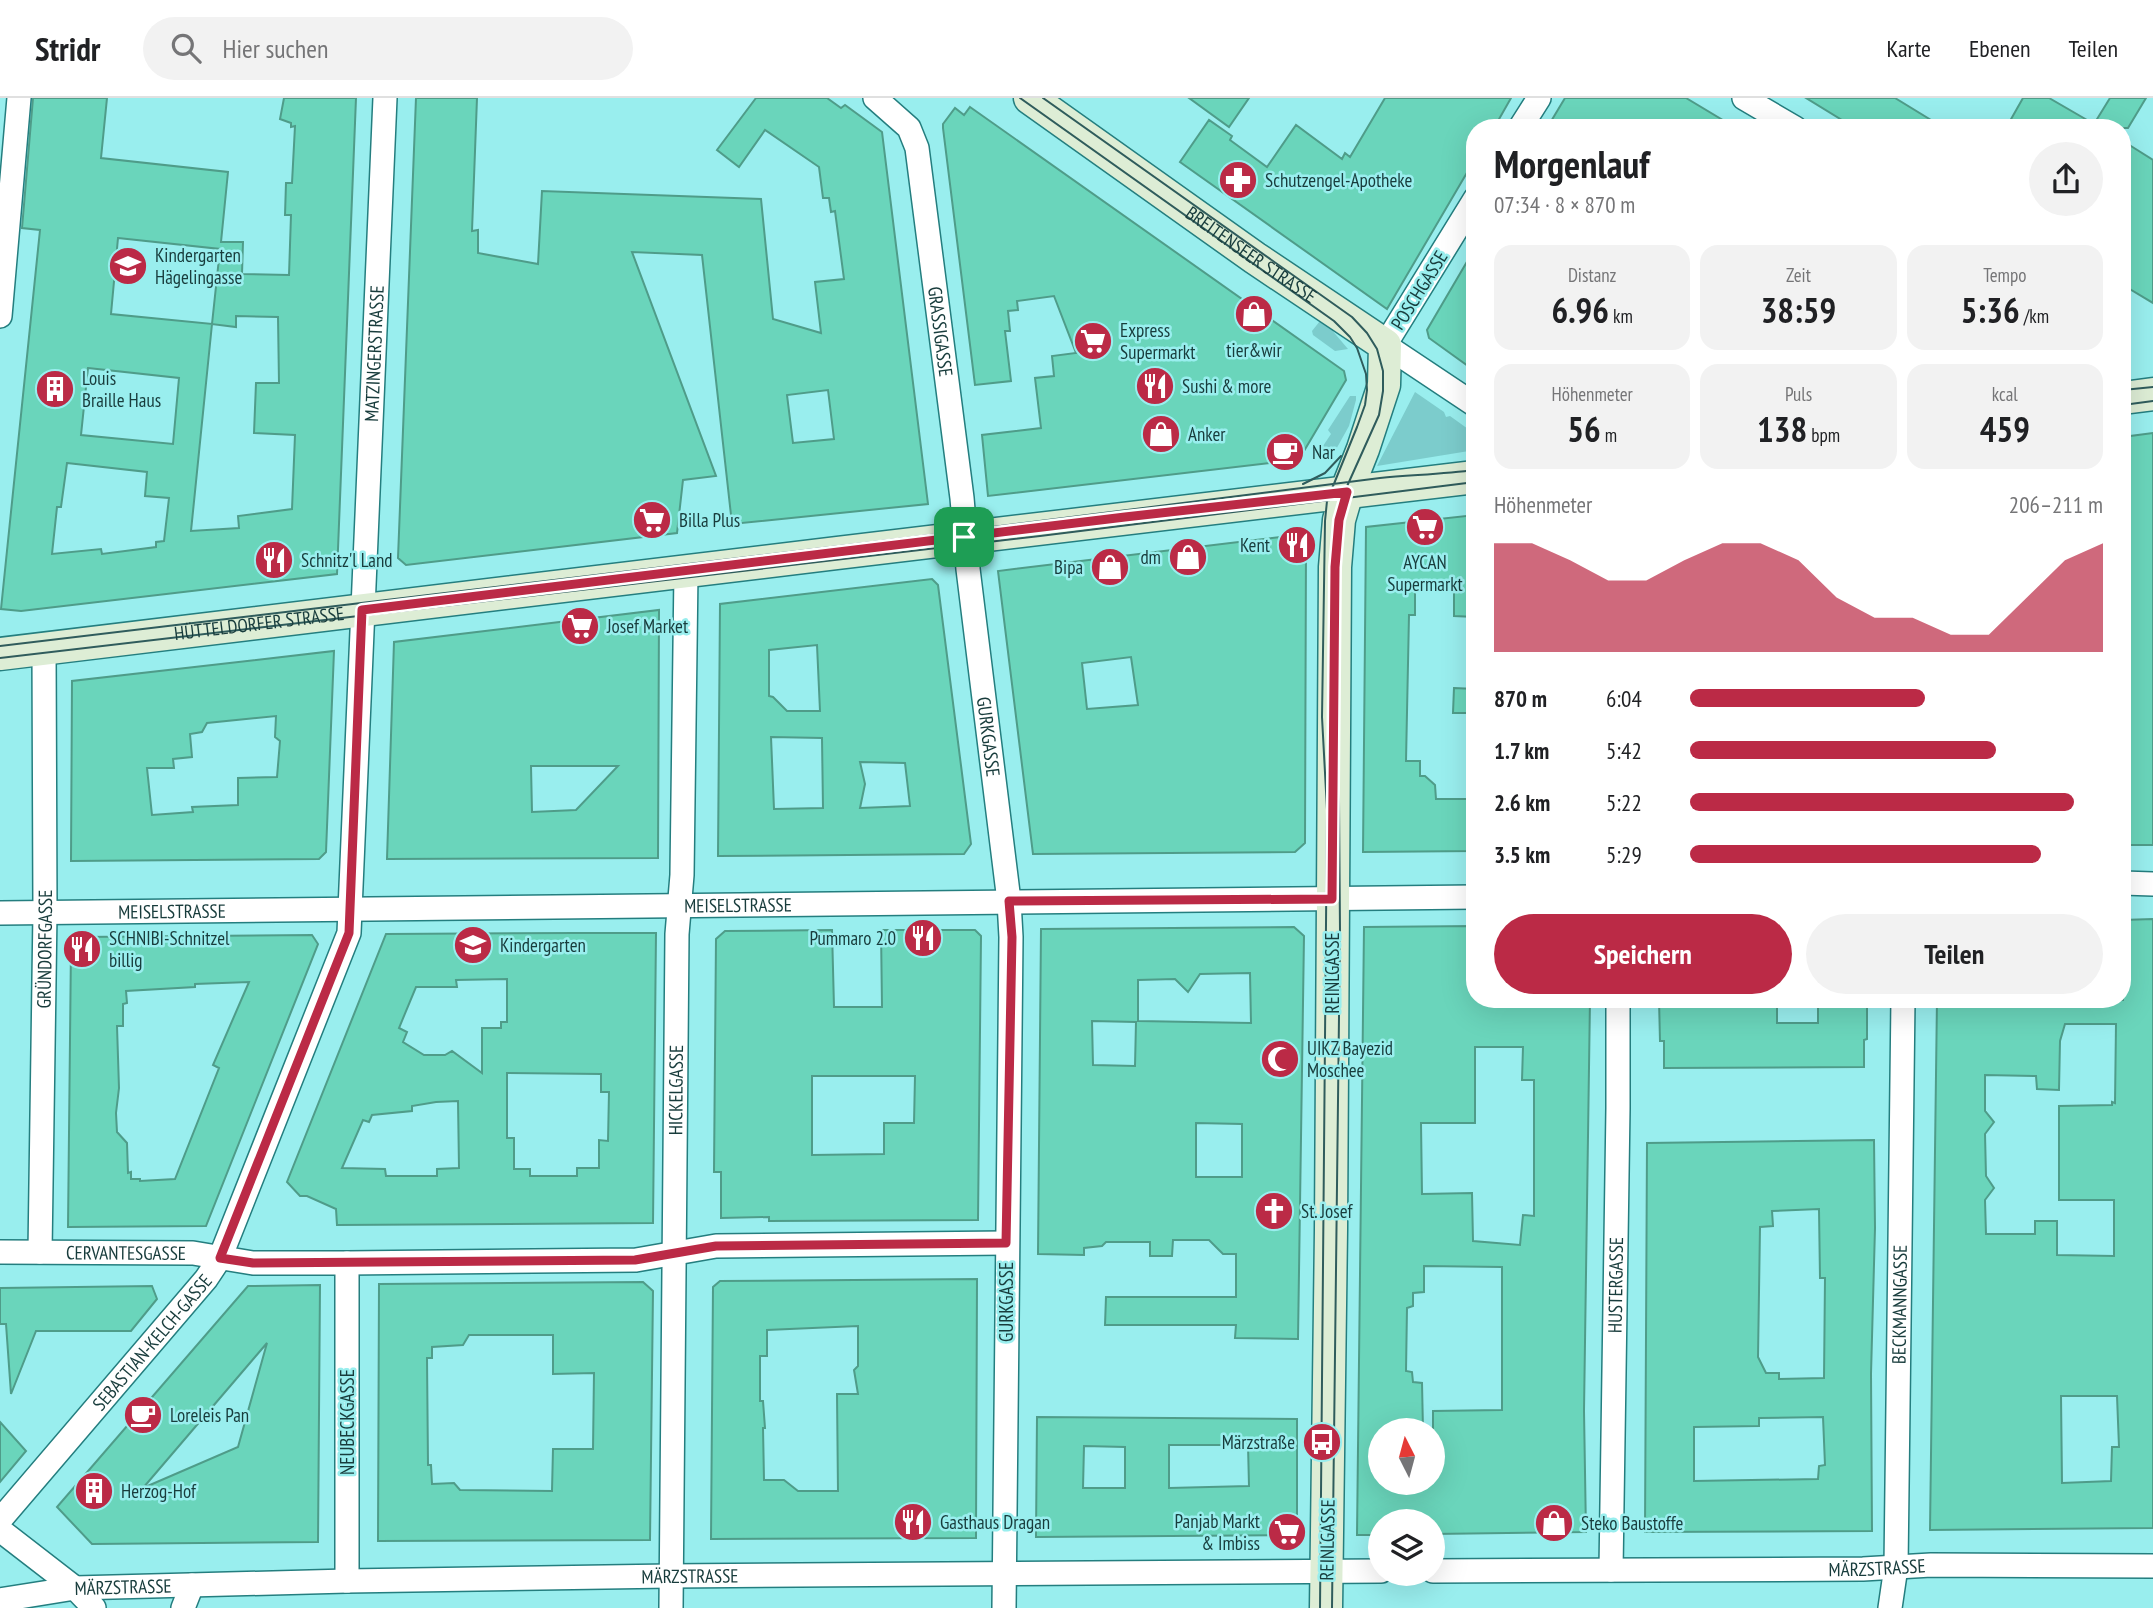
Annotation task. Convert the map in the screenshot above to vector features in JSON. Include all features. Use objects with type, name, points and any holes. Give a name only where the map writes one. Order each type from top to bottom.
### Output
[{"type":"street","points":[[0,316],[19,98]]},
{"type":"street","name":"MATZINGERSTRASSE","points":[[362,610],[385,98]]},
{"type":"street","name":"GRASSIGASSE","points":[[875,98],[909,128],[917,148],[962,498],[964,537]]},
{"type":"street","name":"BREITENSEER STRASSE","points":[[1030,98],[1255,258],[1466,399]]},
{"type":"street","points":[[1526,119],[1539,98]]},
{"type":"street","points":[[1744,98],[1780,119]]},
{"type":"street","name":"POSCHGASSE","points":[[1385,345],[1466,214]]},
{"type":"street","name":"REINLGASSE","points":[[1326,1608],[1335,567],[1339,520],[1384,385],[1385,345]]},
{"type":"street","points":[[2131,396],[2153,394]]},
{"type":"street","name":"HÜTTELDORFER STRASSE","points":[[0,654],[1229,504],[1466,478]]},
{"type":"street","name":"GURKGASSE","points":[[964,537],[1012,937],[1006,1243],[1004,1608]]},
{"type":"street","name":"HICKELGASSE","points":[[671,1608],[677,934],[682,876],[686,572]]},
{"type":"street","name":"SEBASTIAN-KELCH-GASSE","points":[[0,1520],[206,1279],[220,1258],[349,933],[362,610]]},
{"type":"street","name":"GRÜNDORFGASSE","points":[[40,1252],[45,912],[44,648]]},
{"type":"street","points":[[2131,883],[2153,884]]},
{"type":"street","name":"MEISELSTRASSE","points":[[0,913],[1466,897]]},
{"type":"street","name":"HUSTERGASSE","points":[[1611,1570],[1618,1008]]},
{"type":"street","name":"BECKMANNGASSE","points":[[1890,1608],[1896,1567],[1903,1008]]},
{"type":"street","name":"CERVANTESGASSE","points":[[0,1252],[193,1253],[253,1263],[347,1263],[635,1260],[716,1246],[1006,1243]]},
{"type":"street","name":"NEUBECKGASSE","points":[[347,1263],[347,1581]]},
{"type":"street","points":[[0,1530],[75,1588],[94,1608]]},
{"type":"street","name":"MÄRZSTRASSE","points":[[1445,1571],[1931,1565],[2153,1566]]},
{"type":"street","name":"MÄRZSTRASSE","points":[[0,1600],[75,1588],[347,1581],[1368,1571]]},
{"type":"street","points":[[183,1608],[192,1585]]},
{"type":"shaded area","points":[[1320,321],[1331,329],[1348,349],[1335,351],[1313,335],[1312,331]]},
{"type":"shaded area","points":[[1415,392],[1444,412],[1446,417],[1450,416],[1466,428],[1466,451],[1377,466]]},
{"type":"shaded area","points":[[1350,396],[1356,396],[1356,400],[1349,426],[1334,453],[1323,446],[1331,434],[1328,430]]},
{"type":"building","points":[[33,98],[107,98],[101,158],[228,172],[221,242],[243,242],[242,274],[289,275],[291,215],[285,215],[286,183],[292,183],[295,126],[291,127],[291,123],[280,119],[284,98],[356,98],[337,574],[21,611],[1,609],[40,230],[22,228]],"holes":[[[118,238],[220,249],[212,324],[111,314]],[[236,316],[278,317],[279,383],[256,383],[254,433],[295,435],[292,509],[238,516],[239,528],[191,531],[212,324],[236,327]],[[88,368],[179,378],[173,444],[81,435]],[[67,463],[147,472],[145,496],[169,498],[164,541],[156,542],[156,547],[102,554],[101,549],[52,554],[57,507],[61,507]]]},
{"type":"building","points":[[416,98],[477,98],[472,231],[478,230],[478,253],[538,264],[542,191],[761,199],[773,319],[821,333],[815,282],[844,279],[835,211],[831,212],[829,198],[823,198],[819,167],[765,130],[739,167],[717,150],[756,98],[827,98],[841,108],[845,105],[882,132],[928,504],[732,524],[702,255],[632,252],[716,476],[683,480],[677,533],[406,565],[398,558]],"holes":[[[828,390],[834,439],[793,443],[787,395]]]},
{"type":"building","points":[[1189,98],[1249,98],[1229,127]]},
{"type":"building","points":[[1385,98],[1511,98],[1499,119],[1466,119],[1466,174],[1387,309],[1180,162],[1209,120],[1232,136],[1230,140],[1267,167],[1296,125],[1342,159],[1345,153],[1350,157]]},
{"type":"building","points":[[1565,98],[1686,98],[1721,119],[1552,119]]},
{"type":"building","points":[[1806,98],[1895,98],[1929,119],[1840,119]]},
{"type":"building","points":[[2023,98],[2049,98],[2085,119],[2011,119]]},
{"type":"building","points":[[2110,98],[2146,98],[2131,123],[2131,119],[2097,119]]},
{"type":"building","points":[[970,107],[1344,371],[1346,380],[1301,456],[1295,460],[988,496],[982,435],[1041,428],[1035,378],[1054,376],[1052,356],[1076,353],[1054,296],[1017,301],[1018,310],[1008,311],[1010,331],[1005,331],[1011,381],[975,385],[943,128],[955,108],[964,115]]},
{"type":"building","points":[[2131,146],[2153,160],[2153,303],[2131,290]]},
{"type":"building","points":[[1466,263],[1466,365],[1429,338],[1427,330]]},
{"type":"building","points":[[2153,433],[2153,845],[2131,845],[2131,436]]},
{"type":"building","points":[[1466,516],[1466,617],[1454,616],[1454,589],[1415,588],[1415,615],[1409,615],[1406,761],[1420,761],[1420,776],[1425,776],[1435,785],[1436,799],[1466,799],[1466,851],[1363,852],[1366,527]]},
{"type":"building","points":[[1297,535],[1306,544],[1305,843],[1295,852],[1033,854],[998,571]],"holes":[[[1131,657],[1138,705],[1087,709],[1082,663]]]},
{"type":"building","points":[[932,579],[938,585],[971,844],[964,854],[718,856],[720,604]],"holes":[[[817,645],[820,711],[787,711],[769,696],[769,650]],[[771,737],[822,738],[823,808],[774,809]],[[860,762],[905,763],[910,806],[860,808],[865,784]]]},
{"type":"building","points":[[659,610],[658,858],[387,859],[394,642]],"holes":[[[531,766],[618,766],[576,810],[532,812]]]},
{"type":"building","points":[[334,651],[326,852],[319,859],[71,861],[72,681]],"holes":[[[276,716],[275,737],[280,741],[277,777],[238,778],[238,805],[192,807],[193,812],[152,815],[147,768],[174,768],[173,759],[192,757],[190,734],[202,732],[207,723]]]},
{"type":"building","points":[[1454,688],[1466,689],[1466,713],[1453,713]]},
{"type":"building","points":[[2153,919],[2153,1528],[1930,1530],[1937,1008],[2131,1008],[2131,920]],"holes":[[[2065,1024],[2116,1024],[2115,1103],[2059,1106],[2059,1200],[2114,1200],[2114,1256],[2057,1255],[2057,1221],[2035,1221],[2035,1234],[1986,1234],[1985,1200],[1994,1188],[1986,1176],[1985,1134],[1994,1122],[1985,1111],[1985,1075],[2036,1076],[2037,1089],[2059,1090],[2060,1041]],[[2061,1396],[2117,1396],[2119,1447],[2112,1447],[2111,1481],[2062,1483]]]},
{"type":"building","points":[[1466,926],[1466,1008],[1590,1008],[1584,1411],[1586,1532],[1445,1534],[1445,1509],[1368,1509],[1368,1535],[1357,1535],[1364,927]],"holes":[[[1475,1047],[1523,1047],[1522,1080],[1534,1080],[1534,1216],[1523,1215],[1520,1245],[1473,1241],[1472,1193],[1422,1194],[1421,1123],[1475,1123]],[[1424,1266],[1502,1267],[1502,1410],[1433,1411],[1433,1418],[1446,1418],[1445,1495],[1368,1495],[1368,1418],[1423,1418],[1422,1383],[1413,1382],[1412,1372],[1406,1371],[1407,1308],[1413,1306],[1413,1293],[1424,1292]]]},
{"type":"building","points":[[1294,927],[1304,936],[1298,1339],[1235,1338],[1236,1325],[1105,1325],[1106,1297],[1236,1297],[1236,1254],[1223,1254],[1209,1240],[1173,1240],[1172,1256],[1150,1256],[1150,1242],[1106,1242],[1102,1246],[1084,1248],[1084,1255],[1038,1254],[1041,929]],"holes":[[[1250,973],[1251,1023],[1138,1021],[1138,980],[1175,979],[1188,992],[1200,974]],[[1092,1021],[1136,1022],[1135,1066],[1093,1065]],[[1196,1123],[1242,1124],[1242,1177],[1196,1177]]]},
{"type":"building","points":[[832,930],[834,1007],[882,1007],[881,930],[975,930],[981,936],[978,1220],[769,1221],[769,1217],[721,1218],[721,1172],[714,1172],[716,939],[725,931]],"holes":[[[812,1076],[915,1076],[914,1123],[884,1123],[884,1154],[812,1155]]]},
{"type":"building","points":[[656,933],[653,1223],[337,1225],[336,1209],[307,1196],[300,1196],[287,1182],[386,934]],"holes":[[[507,979],[507,1022],[501,1022],[501,1028],[482,1028],[482,1073],[452,1051],[445,1055],[424,1055],[403,1042],[407,1032],[399,1028],[416,987],[457,987],[456,980]],[[507,1073],[601,1074],[601,1092],[609,1092],[608,1141],[599,1140],[599,1168],[577,1168],[577,1176],[530,1176],[530,1169],[514,1169],[514,1138],[507,1138]],[[458,1101],[459,1168],[437,1169],[437,1176],[386,1176],[385,1169],[342,1168],[363,1120],[369,1122],[372,1115],[412,1111],[412,1106]]]},
{"type":"building","points":[[312,935],[318,944],[206,1226],[68,1227],[71,946],[79,937]],"holes":[[[249,982],[213,1065],[219,1068],[175,1179],[131,1179],[131,1172],[128,1173],[127,1143],[117,1132],[116,1113],[119,1088],[117,1026],[123,1026],[126,991]]]},
{"type":"building","points":[[1659,1008],[1777,1008],[1777,1023],[1818,1023],[1818,1008],[1867,1008],[1864,1067],[1664,1068],[1664,1041],[1660,1041]]},
{"type":"building","points":[[1874,1140],[1872,1531],[1645,1532],[1647,1143]],"holes":[[[1819,1209],[1820,1278],[1825,1278],[1824,1378],[1779,1379],[1779,1373],[1766,1373],[1758,1357],[1760,1227],[1773,1226],[1772,1211]],[[1823,1417],[1825,1465],[1819,1466],[1818,1479],[1694,1481],[1694,1427],[1759,1426],[1759,1418]]]},
{"type":"building","points":[[977,1279],[976,1538],[711,1539],[713,1287],[720,1281]],"holes":[[[858,1326],[858,1366],[854,1370],[858,1394],[837,1394],[838,1491],[798,1491],[784,1480],[764,1480],[765,1428],[763,1401],[760,1401],[760,1356],[767,1356],[767,1330]]]},
{"type":"building","points":[[643,1282],[653,1291],[650,1540],[378,1541],[379,1284]],"holes":[[[469,1335],[553,1335],[553,1374],[594,1373],[593,1449],[553,1449],[552,1491],[460,1490],[454,1483],[432,1484],[431,1465],[428,1465],[427,1358],[432,1358],[432,1347],[463,1345]]]},
{"type":"building","points":[[320,1285],[318,1542],[92,1544],[57,1507],[248,1286]],"holes":[[[267,1343],[238,1447],[143,1488]]]},
{"type":"building","points":[[152,1286],[157,1299],[131,1331],[36,1331],[11,1394],[6,1324],[0,1324],[0,1288]]},
{"type":"building","points":[[1037,1417],[1297,1419],[1297,1535],[1036,1537]],"holes":[[[1169,1445],[1248,1445],[1249,1486],[1169,1488]],[[1084,1446],[1125,1447],[1125,1488],[1083,1488]]]},
{"type":"building","points":[[0,1422],[26,1451],[0,1482]]},
{"type":"tram line","points":[[1020,98],[1334,321],[1357,348],[1366,374],[1365,405],[1327,501],[1325,521],[1322,717],[1327,810],[1320,1608]]},
{"type":"tram line","points":[[1043,98],[1352,317],[1377,349],[1383,371],[1379,415],[1344,493],[1336,543],[1335,740],[1339,801],[1340,932],[1332,1608]]},
{"type":"tram line","points":[[2131,389],[2153,387]]},
{"type":"tram line","points":[[2131,404],[2153,401]]},
{"type":"tram line","points":[[1303,484],[1325,473],[1341,456]]},
{"type":"tram line","points":[[0,646],[906,538],[1380,478],[1466,471]]},
{"type":"tram line","points":[[0,658],[1466,483]]},
{"type":"place","name":"Schutzengel-Apotheke","points":[[1238,180]]},
{"type":"place","name":"Kindergarten Hägelingasse","points":[[128,266]]},
{"type":"place","name":"tier&wir","points":[[1254,314]]},
{"type":"place","name":"Express Supermarkt","points":[[1093,341]]},
{"type":"place","name":"Sushi & more","points":[[1155,386]]},
{"type":"place","name":"Louis Braille Haus","points":[[55,389]]},
{"type":"place","name":"Anker","points":[[1161,434]]},
{"type":"place","name":"Nar","points":[[1285,452]]},
{"type":"place","name":"Billa Plus","points":[[652,520]]},
{"type":"place","name":"AYCAN Supermarkt","points":[[1425,527]]},
{"type":"place","name":"Kent","points":[[1297,545]]},
{"type":"place","name":"dm","points":[[1188,557]]},
{"type":"place","name":"Schnitz'l Land","points":[[274,560]]},
{"type":"place","name":"Bipa","points":[[1110,567]]},
{"type":"place","name":"Josef Market","points":[[580,626]]},
{"type":"place","name":"Pummaro 2.0","points":[[923,938]]},
{"type":"place","name":"Kindergarten","points":[[473,945]]},
{"type":"place","name":"SCHNIBI-Schnitzel billig","points":[[82,949]]},
{"type":"place","name":"UIKZ Bayezid Moschee","points":[[1280,1059]]},
{"type":"place","name":"St. Josef","points":[[1274,1211]]},
{"type":"place","name":"Loreleis Pan","points":[[143,1415]]},
{"type":"place","name":"Märzstraße","points":[[1322,1442]]},
{"type":"place","name":"Herzog-Hof","points":[[94,1491]]},
{"type":"place","name":"Gasthaus Dragan","points":[[913,1522]]},
{"type":"place","name":"Steko Baustoffe","points":[[1554,1523]]},
{"type":"place","name":"Panjab Markt & Imbiss","points":[[1287,1532]]},
{"type":"route","points":[[1347,492],[1339,520],[1335,567],[1332,899],[1009,901],[1012,937],[1006,1243],[716,1246],[635,1260],[253,1263],[220,1258],[349,933],[362,610],[964,537],[1347,492]]}]
